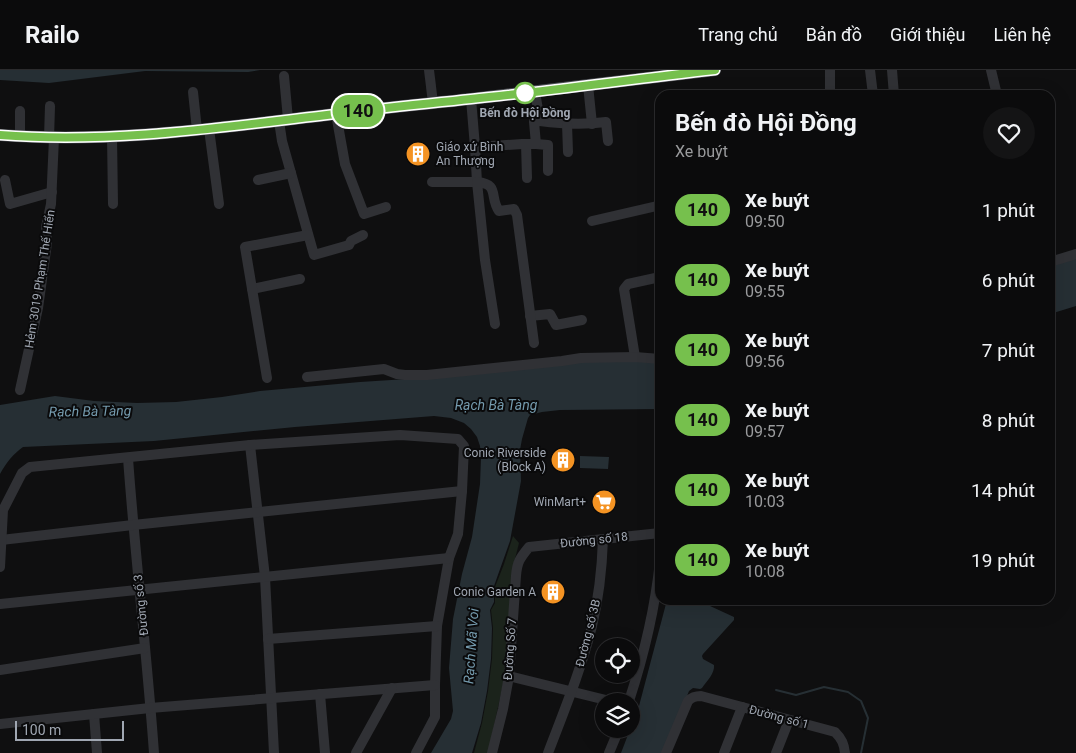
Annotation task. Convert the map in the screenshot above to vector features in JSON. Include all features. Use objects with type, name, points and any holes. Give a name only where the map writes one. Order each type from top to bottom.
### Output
[{"type":"main road","points":[[0,135],[52,138],[112,136],[203,129],[535,92],[654,74],[715,70]]},
{"type":"street","points":[[429,70],[433,103]]},
{"type":"street","points":[[830,70],[830,90]]},
{"type":"street","points":[[870,70],[872,90]]},
{"type":"street","points":[[892,70],[894,90]]},
{"type":"street","points":[[991,70],[996,90]]},
{"type":"street","points":[[284,76],[282,140],[314,255],[349,245],[351,241],[363,234]]},
{"type":"street","points":[[588,85],[592,124]]},
{"type":"street","points":[[193,92],[203,129],[218,204]]},
{"type":"street","points":[[535,92],[540,121]]},
{"type":"street","points":[[471,99],[485,260],[495,324]]},
{"type":"street","name":"Hẻm 3019 Phạm Thế Hiển","points":[[20,390],[38,308],[47,243],[46,227],[52,204],[50,106]]},
{"type":"street","points":[[20,111],[20,136]]},
{"type":"street","points":[[336,114],[345,164],[364,214],[386,207]]},
{"type":"street","points":[[527,178],[534,122],[592,124],[606,122],[608,141]]},
{"type":"street","points":[[567,124],[568,152]]},
{"type":"street","points":[[112,136],[113,204]]},
{"type":"street","points":[[475,147],[548,145],[548,171]]},
{"type":"street","points":[[258,180],[291,173]]},
{"type":"street","points":[[5,180],[10,204],[52,192]]},
{"type":"street","points":[[432,182],[487,183],[490,186],[499,211],[514,209],[517,215],[534,342]]},
{"type":"street","points":[[592,221],[655,210]]},
{"type":"street","points":[[267,378],[245,247],[308,235]]},
{"type":"street","points":[[1055,260],[1076,254]]},
{"type":"street","points":[[635,357],[624,290],[628,284],[655,278]]},
{"type":"street","points":[[252,288],[300,279]]},
{"type":"street","points":[[530,316],[550,314],[556,325],[582,320]]},
{"type":"street","points":[[307,377],[384,369],[397,374],[427,375],[580,358],[655,358]]},
{"type":"street","points":[[0,567],[3,510],[22,472],[30,467],[250,445],[400,435],[458,439],[464,446],[462,491],[458,534],[449,558],[437,626],[436,717],[416,753]]},
{"type":"street","points":[[250,445],[265,577],[274,753]]},
{"type":"street","name":"Đường số 3","points":[[128,458],[154,753]]},
{"type":"street","points":[[1,540],[462,491]]},
{"type":"street","name":"Đường số 18","points":[[529,547],[655,534]]},
{"type":"street","name":"Đường số 3B","points":[[548,753],[573,691],[592,626],[602,568],[603,539]]},
{"type":"street","name":"Đường Số 7","points":[[492,753],[509,676],[517,564],[520,556],[529,547]]},
{"type":"street","points":[[0,604],[449,558]]},
{"type":"street","points":[[632,693],[640,668],[655,595]]},
{"type":"street","points":[[268,639],[437,626]]},
{"type":"street","points":[[0,670],[146,648]]},
{"type":"street","points":[[509,676],[595,697]]},
{"type":"street","points":[[0,724],[150,708],[435,685]]},
{"type":"street","points":[[356,753],[392,688]]},
{"type":"street","points":[[320,694],[325,753]]},
{"type":"street","name":"Đường số 1","points":[[666,753],[688,700],[694,696],[835,732],[842,738],[845,753]]},
{"type":"street","points":[[724,753],[742,707]]},
{"type":"street","points":[[94,714],[97,753]]},
{"type":"street","points":[[776,753],[789,720]]},
{"type":"street","points":[[609,753],[615,738]]},
{"type":"shaded area","points":[[513,536],[519,543],[514,563],[505,675],[488,753],[474,753],[488,691],[492,659],[493,628],[491,610],[495,603],[495,587]]},
{"type":"water","points":[[0,70],[260,70],[248,72],[145,71],[49,83],[0,80]]},
{"type":"water","points":[[1076,258],[1076,306],[1055,312],[1055,264]]},
{"type":"water","name":"Rạch Bà Tàng","points":[[578,362],[655,362],[655,409],[560,410],[530,415],[528,418],[520,450],[521,481],[510,541],[494,586],[494,602],[490,610],[492,628],[491,659],[487,691],[481,723],[472,753],[431,753],[451,719],[453,711],[449,668],[453,619],[472,537],[480,484],[480,446],[477,437],[464,423],[451,418],[434,416],[154,441],[23,447],[10,459],[0,474],[0,405],[55,396],[94,401],[176,402],[260,391],[438,377]]},
{"type":"water","points":[[580,456],[609,457],[608,469],[580,468]]},
{"type":"water","points":[[666,605],[708,605],[734,617],[734,620],[703,654],[703,659],[714,665],[713,671],[702,688],[693,688],[689,691],[664,753],[621,753],[627,738],[640,738],[640,702]]},
{"type":"waterway","points":[[776,690],[796,695],[824,687],[848,692],[861,701],[868,718],[861,753]]},
{"type":"bus line","name":"140","points":[[0,135],[54,138],[209,129],[715,70]]},
{"type":"place","name":"Bến đò Hội Đồng","points":[[525,93]]},
{"type":"place","name":"Giáo xứ Bình An Thượng","points":[[418,154]]},
{"type":"place","name":"Conic Riverside (Block A)","points":[[563,460]]},
{"type":"place","name":"WinMart+","points":[[604,502]]},
{"type":"place","name":"Conic Garden A","points":[[553,592]]},
{"type":"water label","name":"Rạch Mã Voi","points":[[471,646]]}]
